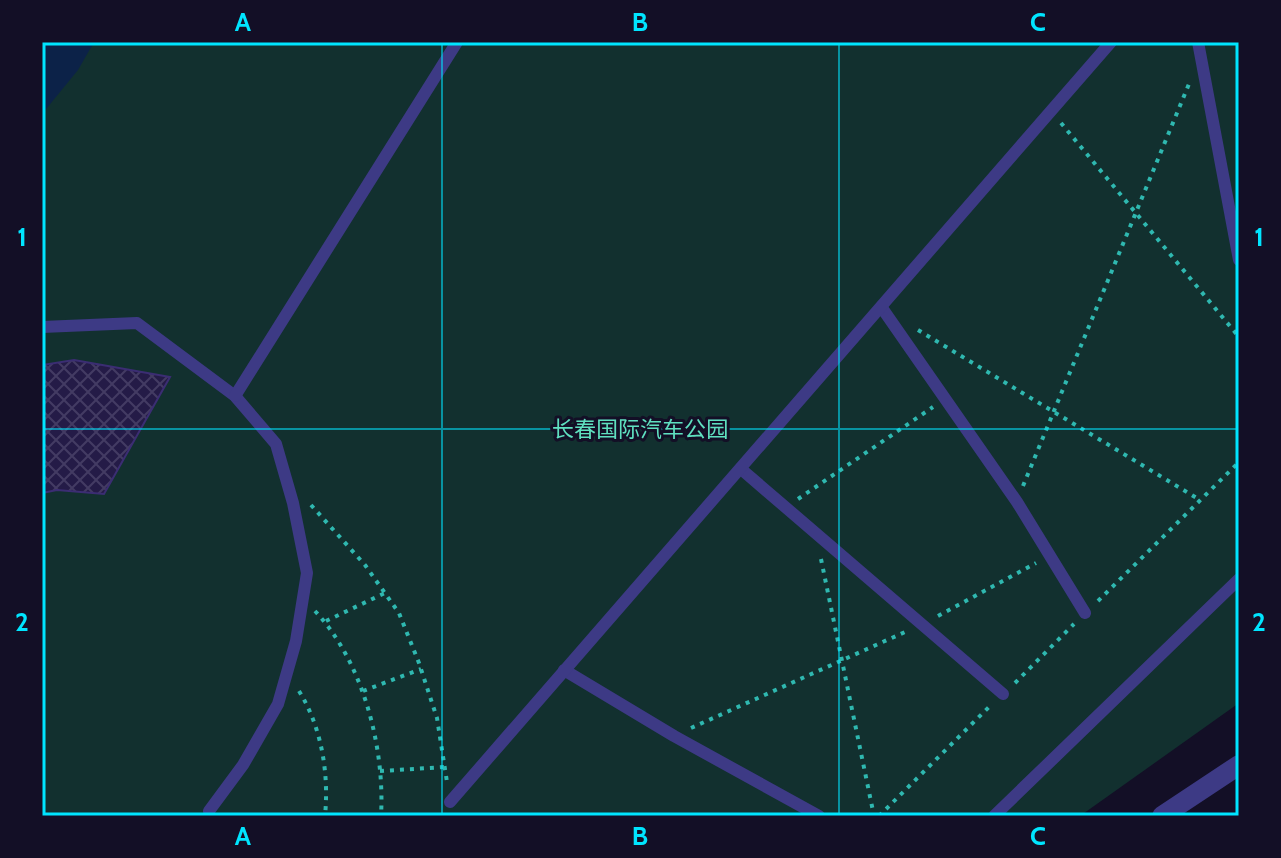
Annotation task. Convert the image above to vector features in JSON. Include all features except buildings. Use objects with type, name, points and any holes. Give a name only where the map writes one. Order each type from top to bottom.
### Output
[{"type":"street","points":[[1162,816],[1239,765]]},
{"type":"lane","points":[[235,396],[457,42]]},
{"type":"lane","points":[[450,802],[1111,42]]},
{"type":"lane","points":[[1198,42],[1239,260]]},
{"type":"lane","points":[[882,308],[1017,502],[1085,613]]},
{"type":"lane","points":[[42,327],[137,323],[235,396],[276,444],[293,503],[307,573],[296,641],[278,704],[243,765],[209,811]]},
{"type":"lane","points":[[741,469],[1003,694]]},
{"type":"lane","points":[[994,816],[1239,579]]},
{"type":"lane","points":[[564,670],[674,736],[819,816]]},
{"type":"path","points":[[1017,502],[1188,88],[1191,73]]},
{"type":"path","points":[[1051,111],[1239,337]]},
{"type":"path","points":[[882,308],[1200,500]]},
{"type":"path","points":[[786,507],[945,399]]},
{"type":"path","points":[[876,816],[1239,462]]},
{"type":"path","points":[[286,477],[365,565],[399,613],[437,718],[450,802]]},
{"type":"path","points":[[816,533],[876,816]]},
{"type":"path","points":[[674,736],[922,625],[1050,555]]},
{"type":"path","points":[[325,621],[385,593]]},
{"type":"path","points":[[303,597],[325,621],[363,691],[373,724],[380,771],[381,816]]},
{"type":"path","points":[[363,691],[421,669]]},
{"type":"path","points":[[287,672],[306,702],[326,767],[325,816]]},
{"type":"path","points":[[380,771],[445,767]]},
{"type":"green space","name":"长春国际汽车公园","points":[[42,42],[1239,42],[1239,703],[1080,816],[42,816]]},
{"type":"water","points":[[42,42],[94,42],[78,70],[42,114]]}]
